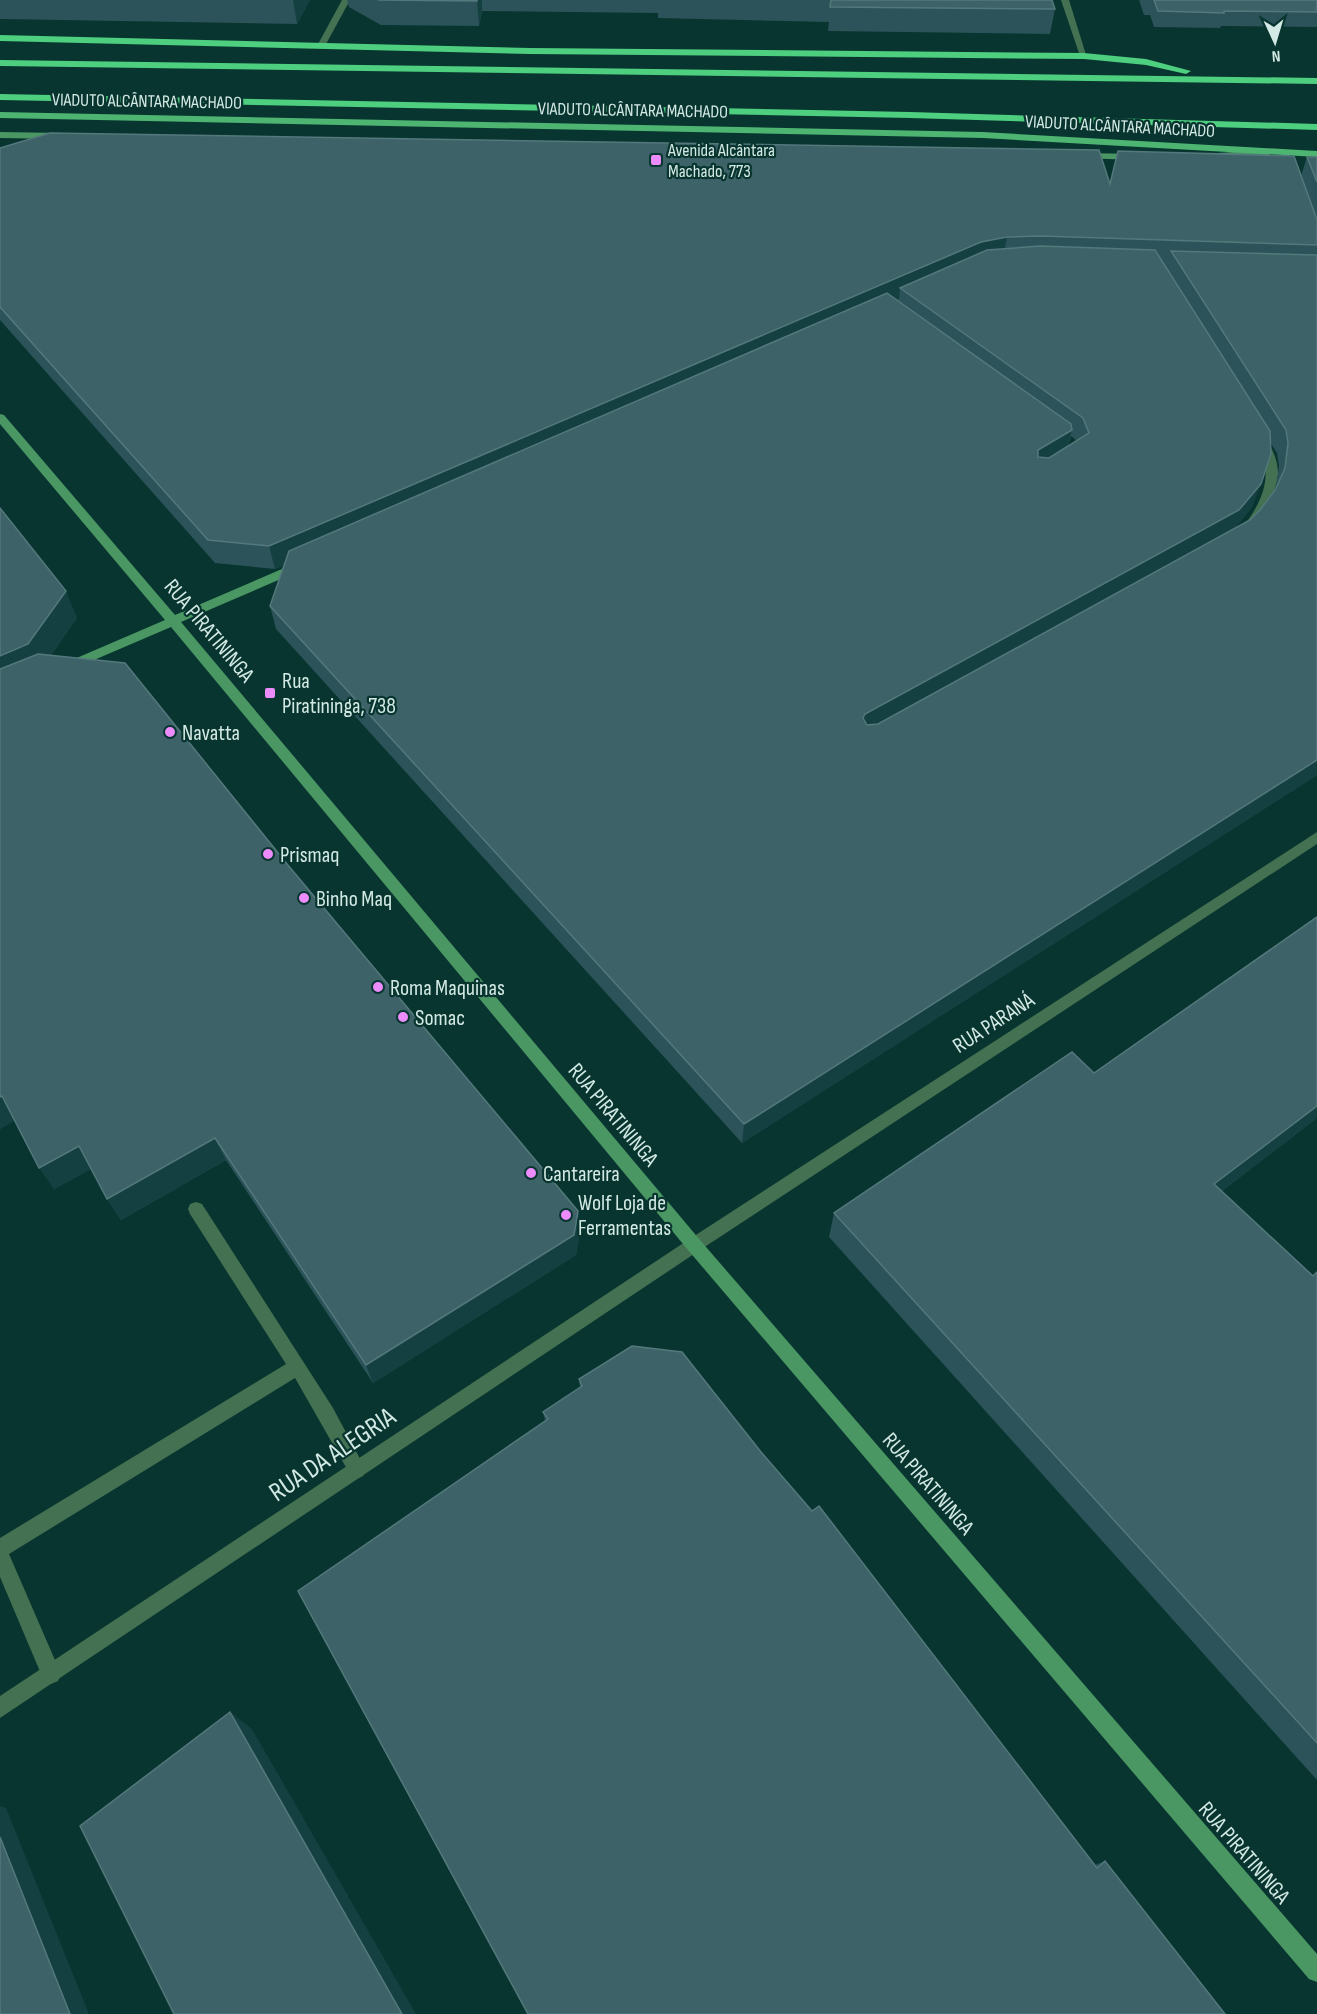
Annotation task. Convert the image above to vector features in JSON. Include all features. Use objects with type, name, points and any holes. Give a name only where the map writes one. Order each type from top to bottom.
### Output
[{"type":"highway","points":[[0,38],[658,52],[1084,56],[1146,62],[1217,78],[1317,81]]},
{"type":"highway","name":"VIADUTO ALCÂNTARA MACHADO","points":[[0,63],[1217,78]]},
{"type":"highway","name":"VIADUTO ALCÂNTARA MACHADO","points":[[0,97],[898,114],[1317,127]]},
{"type":"main road","name":"VIADUTO ALCÂNTARA MACHADO","points":[[0,115],[982,135],[1158,144],[1266,153],[1317,154]]},
{"type":"street","points":[[321,46],[345,0]]},
{"type":"street","points":[[1065,0],[1084,56]]},
{"type":"street","points":[[0,135],[72,136]]},
{"type":"street","points":[[1190,157],[1266,153]]},
{"type":"street","points":[[1284,154],[1288,164]]},
{"type":"street","points":[[1077,156],[1147,157]]},
{"type":"street","name":"RUA PIRATININGA","points":[[0,417],[174,621],[694,1245],[1317,1971]]},
{"type":"street","points":[[1236,538],[1252,524],[1271,488],[1274,469],[1269,453],[1252,424]]},
{"type":"street","points":[[61,670],[306,563]]},
{"type":"street","name":"RUA PARANÁ","points":[[694,1245],[1317,837]]},
{"type":"street","points":[[196,1209],[327,1414],[357,1470]]},
{"type":"street","name":"RUA DA ALEGRIA","points":[[0,1708],[694,1245]]},
{"type":"street","points":[[0,1549],[298,1367]]},
{"type":"street","points":[[0,1555],[51,1674]]},
{"type":"building","points":[[378,0],[477,0],[477,1]]},
{"type":"building","points":[[831,0],[1052,0],[1055,9],[830,7]]},
{"type":"building","points":[[1154,0],[1317,0],[1317,12],[1158,11]]},
{"type":"building","points":[[50,133],[1099,150],[1110,184],[1118,151],[1294,156],[1317,220],[1317,245],[1040,236],[1007,237],[981,242],[269,546],[208,540],[0,307],[0,148]]},
{"type":"building","points":[[1307,157],[1317,157],[1317,182]]},
{"type":"building","points":[[1040,246],[1155,250],[1270,431],[1271,454],[1261,484],[1239,510],[865,714],[863,718],[867,725],[878,724],[1250,520],[1260,510],[1275,490],[1285,468],[1288,443],[1286,430],[1171,251],[1317,255],[1317,760],[744,1124],[270,606],[289,551],[887,293],[1071,424],[1072,430],[1038,450],[1038,457],[1049,458],[1089,433],[1083,418],[900,288],[987,250]]},
{"type":"building","points":[[0,508],[66,591],[28,644],[0,656]]},
{"type":"building","points":[[38,654],[125,663],[287,864],[578,1211],[574,1235],[366,1365],[215,1138],[107,1199],[79,1146],[39,1168],[2,1096],[0,1097],[0,669]]},
{"type":"building","points":[[1317,917],[1317,1106],[1214,1184],[1313,1276],[1317,1272],[1317,1743],[834,1213],[1072,1052],[1094,1073]]},
{"type":"building","points":[[632,1346],[682,1352],[761,1452],[812,1511],[819,1506],[1097,1868],[1105,1861],[1225,2014],[528,2014],[298,1591],[548,1419],[543,1412],[582,1386],[579,1379]]},
{"type":"building","points":[[230,1712],[402,2014],[174,2014],[80,1826]]},
{"type":"building","points":[[0,1837],[70,2014],[0,2014]]},
{"type":"place","name":"Avenida Alcântara Machado, 773","points":[[656,160]]},
{"type":"place","name":"Rua Piratininga, 738","points":[[270,693]]},
{"type":"place","name":"Navatta","points":[[170,732]]},
{"type":"place","name":"Prismaq","points":[[268,854]]},
{"type":"place","name":"Binho Maq","points":[[304,898]]},
{"type":"place","name":"Roma Maquinas","points":[[378,987]]},
{"type":"place","name":"Somac","points":[[403,1017]]},
{"type":"place","name":"Cantareira","points":[[531,1173]]},
{"type":"place","name":"Wolf Loja de Ferramentas","points":[[566,1215]]}]
